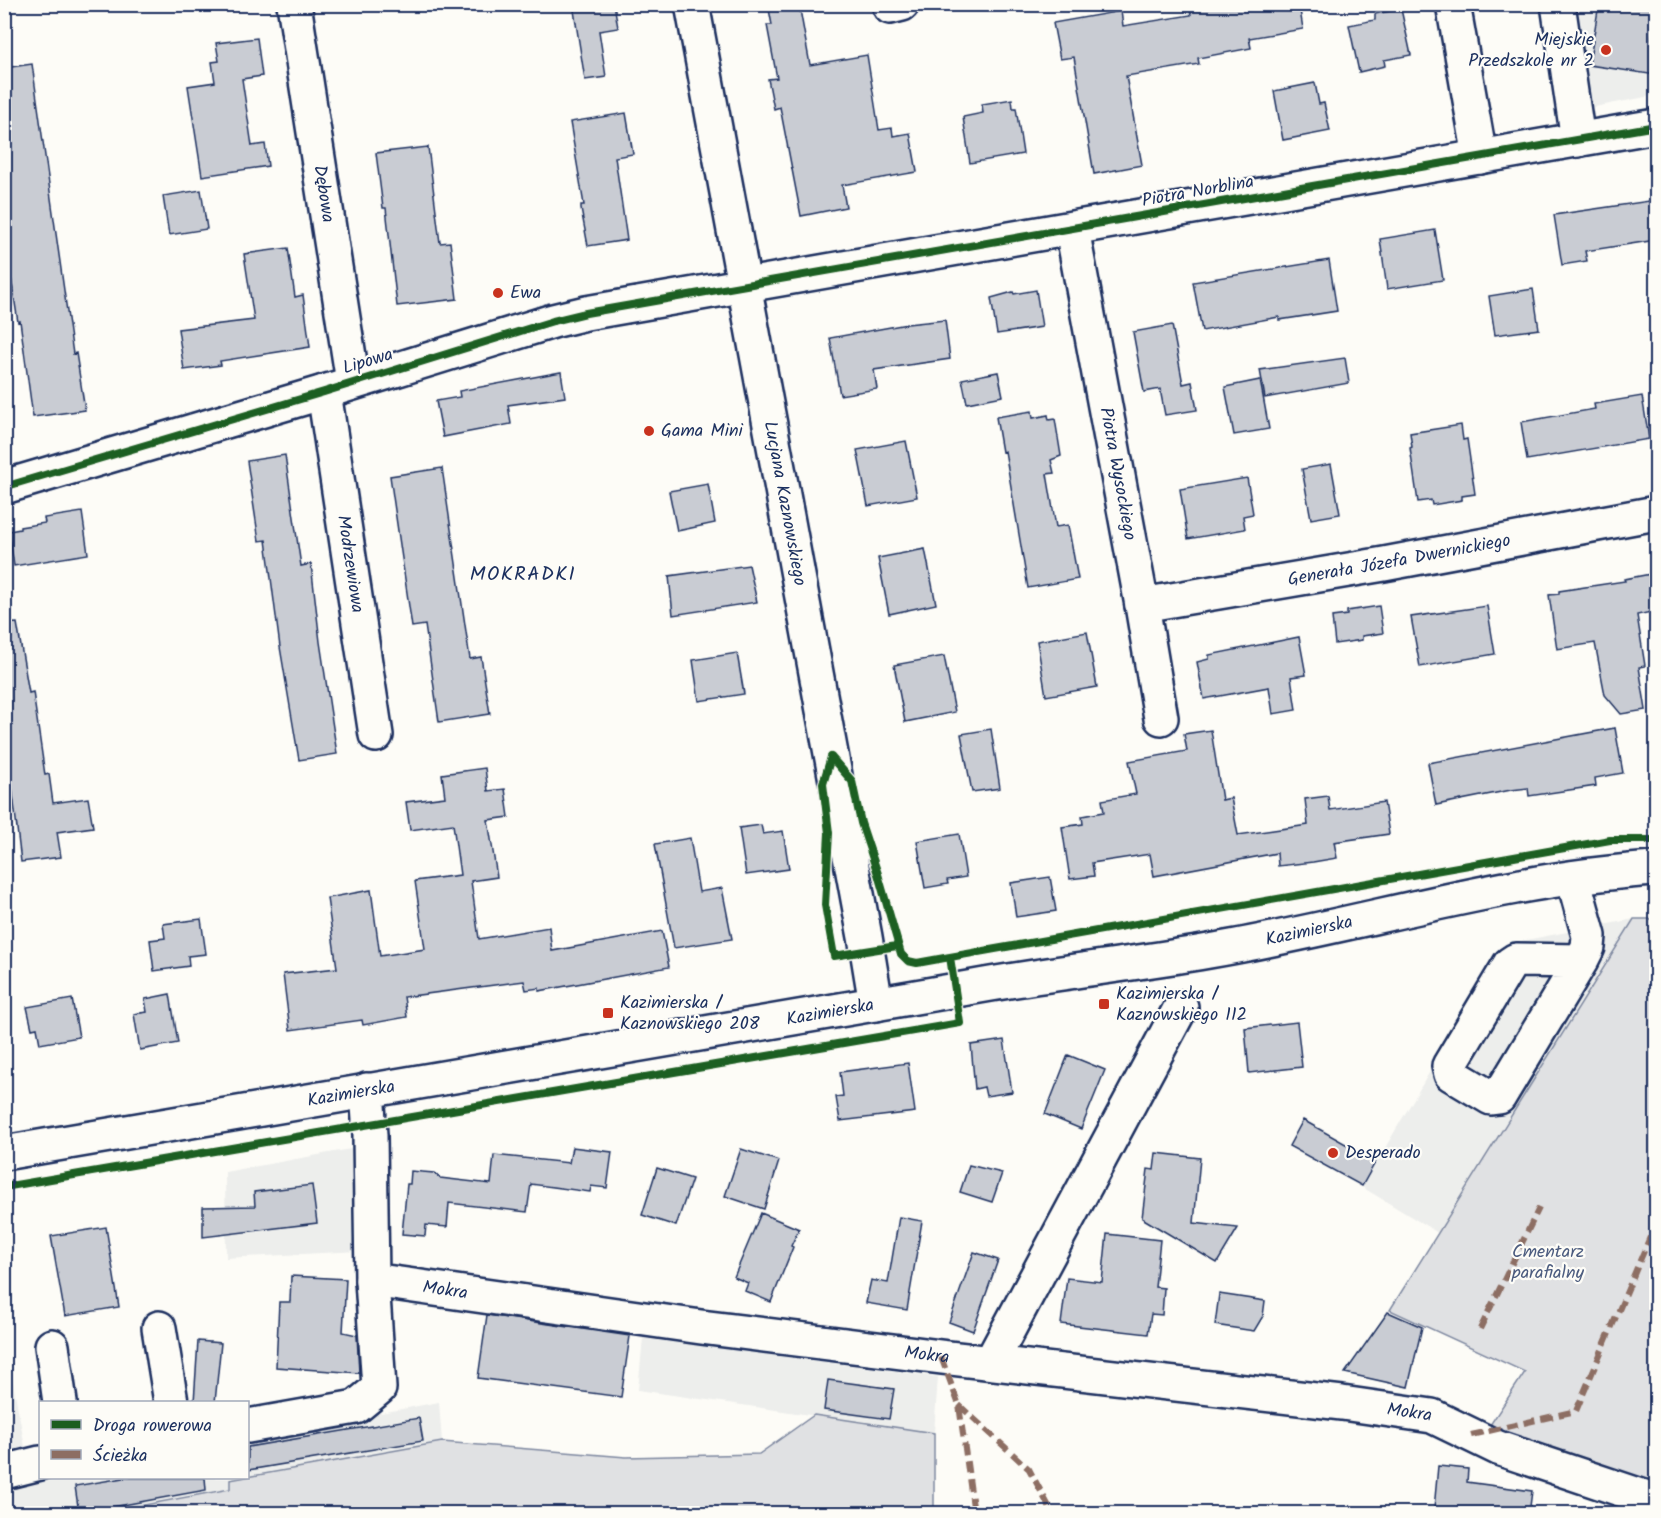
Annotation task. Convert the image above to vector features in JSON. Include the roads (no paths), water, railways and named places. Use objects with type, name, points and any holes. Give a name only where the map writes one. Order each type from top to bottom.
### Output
[{"type":"street","name":"Dębowa","points":[[294,4],[338,387]]},
{"type":"street","name":"Lucjana Kaznowskiego","points":[[692,4],[876,1004]]},
{"type":"street","points":[[1453,4],[1480,157]]},
{"type":"street","points":[[1558,4],[1578,140]]},
{"type":"street","name":"Piotra Norblina","points":[[744,286],[1656,126]]},
{"type":"street","name":"Piotra Wysockiego","points":[[1072,229],[1161,718]]},
{"type":"street","name":"Lipowa","points":[[4,487],[553,321],[744,286]]},
{"type":"street","name":"Modrzewiowa","points":[[338,387],[376,735]]},
{"type":"street","name":"Generała Józefa Dwernickiego","points":[[1142,605],[1384,564],[1656,513]]},
{"type":"street","name":"Kazimierska","points":[[4,1153],[969,987],[1213,951],[1428,905],[1573,878],[1656,869]]},
{"type":"street","points":[[1573,878],[1590,936],[1588,947],[1581,961]]},
{"type":"street","points":[[991,1362],[1181,1007]]},
{"type":"street","points":[[249,1426],[356,1407],[379,1388],[372,1280],[370,1135],[367,1090]]},
{"type":"street","name":"Mokra","points":[[372,1280],[701,1327],[1342,1403],[1432,1416],[1498,1448],[1656,1501]]},
{"type":"street","points":[[159,1328],[171,1401]]},
{"type":"street","points":[[52,1346],[60,1401]]},
{"type":"street","points":[[4,1472],[39,1463]]},
{"type":"place","name":"Miejskie Przedszkole nr 2","points":[[1606,50]]},
{"type":"place","name":"Ewa","points":[[498,293]]},
{"type":"place","name":"Gama Mini","points":[[649,431]]},
{"type":"place","name":"Kazimierska / Kaznowskiego 112","points":[[1104,1004]]},
{"type":"place","name":"Kazimierska / Kaznowskiego 208","points":[[608,1013]]},
{"type":"place","name":"Desperado","points":[[1333,1153]]},
{"type":"district","name":"MOKRADKI","points":[[523,575]]},
{"type":"park label","name":"Cmentarz parafialny","points":[[1548,1262]]}]
